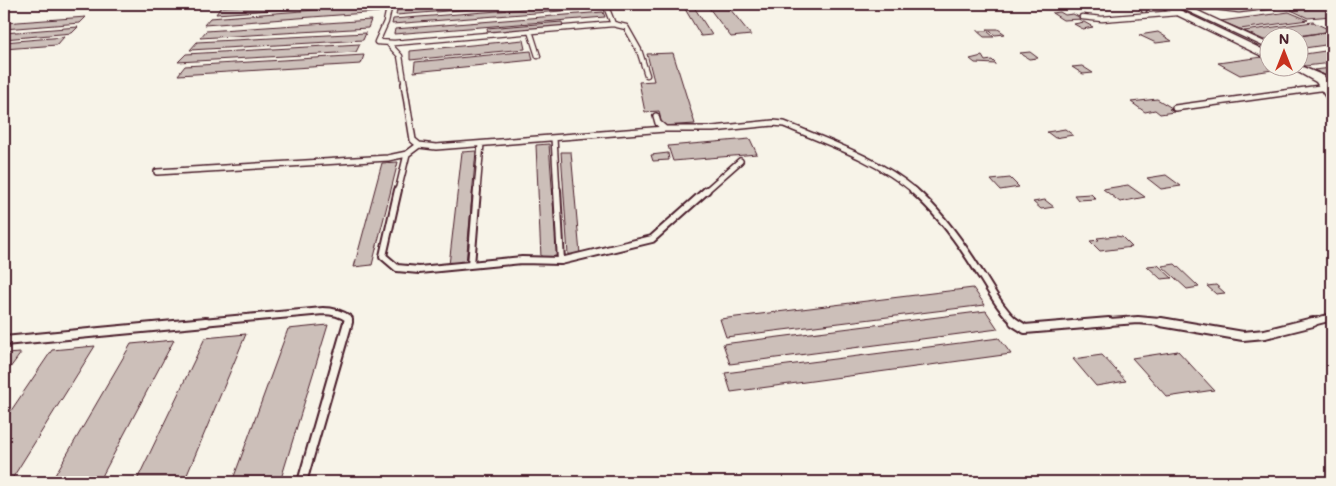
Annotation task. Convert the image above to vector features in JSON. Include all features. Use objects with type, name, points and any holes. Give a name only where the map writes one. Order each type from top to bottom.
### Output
[{"type":"street","points":[[1170,7],[1258,51]]},
{"type":"street","points":[[1308,74],[1320,79],[1330,91]]},
{"type":"lane","points":[[390,4],[386,22],[376,40],[388,43],[613,24],[626,27],[630,31],[639,50],[647,75]]},
{"type":"lane","points":[[605,4],[613,24]]},
{"type":"lane","points":[[1144,10],[1142,7],[1214,7],[1238,10],[1274,6]]},
{"type":"lane","points":[[1082,17],[1102,19],[1170,7],[1258,42]]},
{"type":"lane","points":[[530,32],[538,56]]},
{"type":"lane","points":[[388,43],[400,56],[413,140],[419,145],[436,148],[665,129],[712,129],[759,123],[784,124],[884,170],[903,181],[939,218],[977,270],[1005,313],[1014,323],[1025,329],[1153,321],[1191,327],[1212,333],[1245,336],[1263,335],[1332,317]]},
{"type":"lane","points":[[1175,108],[1330,91]]},
{"type":"lane","points":[[656,116],[658,122],[665,129]]},
{"type":"lane","points":[[554,138],[561,261]]},
{"type":"lane","points":[[471,265],[481,144]]},
{"type":"lane","points":[[158,172],[388,158],[407,154],[419,145]]},
{"type":"lane","points":[[407,154],[383,256],[397,268],[419,270],[522,260],[561,261],[652,238],[740,160]]},
{"type":"lane","points":[[4,341],[307,312],[338,312],[348,319],[302,482]]},
{"type":"building","points":[[264,4],[356,4],[216,14],[221,7]]},
{"type":"building","points":[[477,4],[537,4],[396,15],[397,10]]},
{"type":"building","points":[[599,4],[600,8],[392,24],[393,19]]},
{"type":"building","points":[[682,4],[692,4],[712,35],[701,36]]},
{"type":"building","points":[[706,4],[726,4],[751,35],[731,37]]},
{"type":"building","points":[[1275,4],[1332,4],[1332,6],[1287,9]]},
{"type":"building","points":[[381,5],[379,12],[204,25],[210,18]]},
{"type":"building","points":[[1332,7],[1332,16],[1308,18],[1291,10]]},
{"type":"building","points":[[603,12],[605,17],[394,34],[395,29]]},
{"type":"building","points":[[1060,12],[1065,15],[1073,14],[1083,19],[1063,20],[1052,13]]},
{"type":"building","points":[[1289,12],[1308,20],[1240,29],[1221,21]]},
{"type":"building","points":[[86,17],[80,23],[4,29],[4,23]]},
{"type":"building","points":[[371,20],[368,28],[200,38],[206,31]]},
{"type":"building","points":[[562,22],[563,27],[488,34],[487,28]]},
{"type":"building","points":[[1084,22],[1093,27],[1083,29],[1074,24]]},
{"type":"building","points":[[1313,22],[1332,31],[1308,34],[1308,28],[1267,28]]},
{"type":"building","points":[[78,27],[72,33],[4,39],[4,33]]},
{"type":"building","points":[[987,29],[998,29],[1005,34],[995,35]]},
{"type":"building","points":[[1258,29],[1258,37],[1244,31]]},
{"type":"building","points":[[977,31],[987,31],[994,37],[984,37]]},
{"type":"building","points":[[1332,31],[1332,44],[1308,48],[1308,35]]},
{"type":"building","points":[[1158,32],[1172,41],[1156,43],[1139,35]]},
{"type":"building","points":[[366,33],[363,40],[190,50],[197,42]]},
{"type":"building","points":[[64,37],[57,45],[4,49],[4,42]]},
{"type":"building","points":[[523,40],[525,49],[410,60],[410,51]]},
{"type":"building","points":[[360,44],[356,52],[178,62],[186,54]]},
{"type":"building","points":[[1332,50],[1332,63],[1308,66],[1308,54]]},
{"type":"building","points":[[531,51],[533,60],[414,72],[415,62]]},
{"type":"building","points":[[1030,52],[1038,58],[1029,59],[1020,53]]},
{"type":"building","points":[[673,53],[695,124],[662,126],[659,111],[645,112],[639,82],[654,81],[647,54]]},
{"type":"building","points":[[364,55],[361,64],[178,75],[185,66]]},
{"type":"building","points":[[982,56],[985,61],[992,60],[996,64],[975,63],[970,59]]},
{"type":"building","points":[[1258,58],[1258,72],[1240,75],[1218,63]]},
{"type":"building","points":[[1082,66],[1093,73],[1083,74],[1072,67]]},
{"type":"building","points":[[1332,68],[1332,76],[1327,76],[1314,70]]},
{"type":"building","points":[[1157,99],[1172,108],[1169,109],[1174,112],[1160,114],[1155,110],[1145,112],[1131,102]]},
{"type":"building","points":[[1065,129],[1073,135],[1055,138],[1047,132]]},
{"type":"building","points":[[750,139],[757,154],[673,161],[668,146]]},
{"type":"building","points":[[549,144],[557,256],[541,258],[536,145]]},
{"type":"building","points":[[476,151],[466,264],[449,265],[462,152]]},
{"type":"building","points":[[561,152],[571,152],[580,254],[568,255]]},
{"type":"building","points":[[668,153],[669,160],[653,161],[651,155]]},
{"type":"building","points":[[398,162],[372,265],[354,267],[382,163]]},
{"type":"building","points":[[1166,175],[1181,186],[1161,189],[1147,178]]},
{"type":"building","points":[[1010,178],[1019,187],[1000,190],[991,180]]},
{"type":"building","points":[[1128,185],[1145,197],[1120,202],[1103,189]]},
{"type":"building","points":[[1091,194],[1096,199],[1078,200],[1074,195]]},
{"type":"building","points":[[1045,200],[1054,207],[1041,209],[1033,202]]},
{"type":"building","points":[[1122,237],[1132,247],[1100,251],[1090,241],[1099,240],[1097,238]]},
{"type":"building","points":[[1175,264],[1199,287],[1187,289],[1162,266]]},
{"type":"building","points":[[1158,265],[1172,278],[1161,279],[1147,266]]},
{"type":"building","points":[[1216,285],[1225,293],[1216,294],[1207,286]]},
{"type":"building","points":[[973,288],[985,305],[726,337],[720,319]]},
{"type":"building","points":[[986,311],[998,329],[730,364],[723,344]]},
{"type":"building","points":[[328,325],[280,482],[232,482],[288,329]]},
{"type":"building","points":[[246,334],[184,482],[136,482],[205,338]]},
{"type":"building","points":[[999,338],[1011,354],[731,392],[725,373]]},
{"type":"building","points":[[174,340],[99,482],[51,482],[131,344]]},
{"type":"building","points":[[95,346],[10,482],[4,482],[4,421],[52,350]]},
{"type":"building","points":[[1178,351],[1214,390],[1167,397],[1132,358]]},
{"type":"building","points":[[21,353],[4,376],[4,354]]},
{"type":"building","points":[[1102,355],[1126,381],[1096,386],[1073,359]]}]
